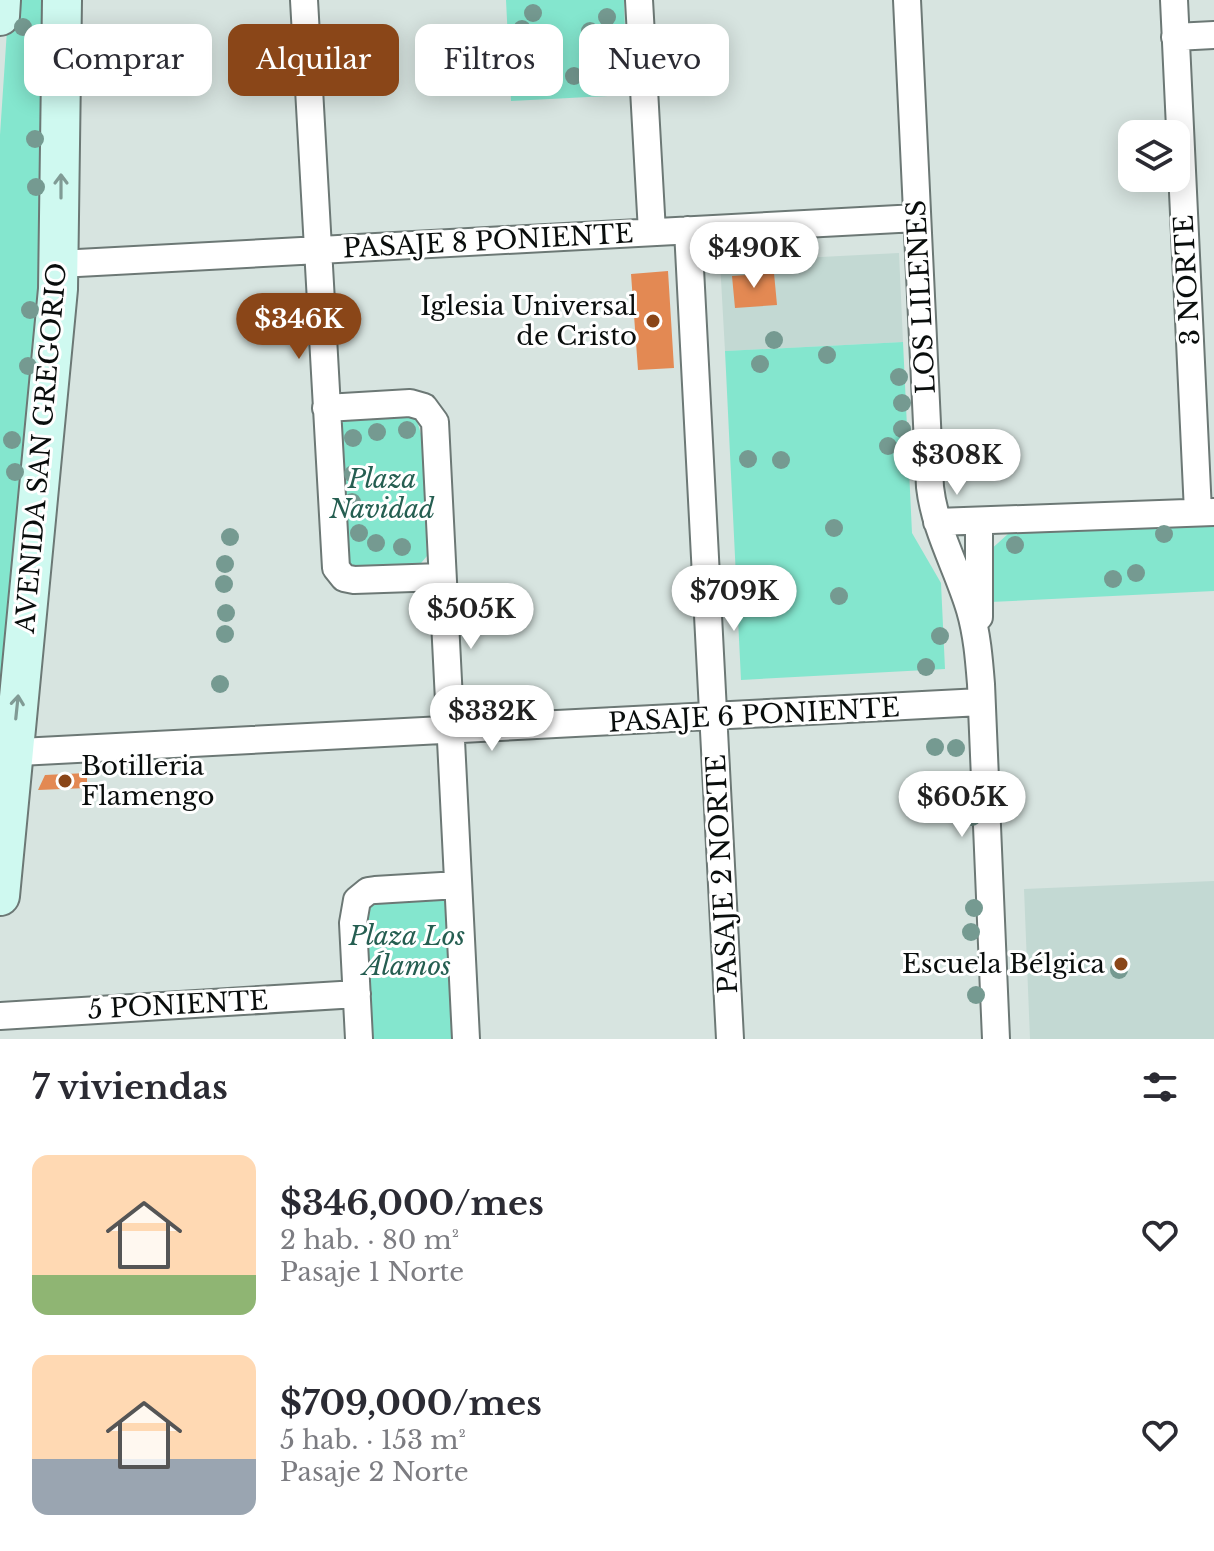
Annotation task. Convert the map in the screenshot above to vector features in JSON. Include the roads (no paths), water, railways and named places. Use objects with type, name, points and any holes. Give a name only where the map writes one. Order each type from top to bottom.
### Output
[{"type":"main road","points":[[0,16],[1,0]]},
{"type":"main road","name":"AVENIDA SAN GREGORIO","points":[[0,896],[7,753],[59,264],[62,0]]},
{"type":"street","points":[[304,0],[335,561],[338,572],[344,578],[362,581],[442,577]]},
{"type":"street","points":[[639,0],[652,232]]},
{"type":"street","name":"LOS LILENES","points":[[907,0],[930,487],[937,522],[966,597],[976,635],[996,1039]]},
{"type":"street","name":"3 NORTE","points":[[1174,0],[1206,512]]},
{"type":"street","points":[[1175,37],[1214,35]]},
{"type":"street","name":"PASAJE 8 PONIENTE","points":[[59,264],[917,218]]},
{"type":"street","name":"PASAJE 2 NORTE","points":[[688,230],[730,1039]]},
{"type":"street","points":[[326,408],[419,404],[429,411],[435,422],[466,1039]]},
{"type":"street","points":[[937,522],[1206,512]]},
{"type":"street","name":"LOS LILENES","points":[[976,635],[981,596],[979,521]]},
{"type":"street","name":"PASAJE 6 PONIENTE","points":[[7,753],[981,702]]},
{"type":"street","points":[[359,1039],[353,923],[357,900],[375,890],[458,885]]},
{"type":"street","name":"5 PONIENTE","points":[[0,1016],[357,994]]},
{"type":"place","name":"Iglesia Universal de Cristo","points":[[653,321]]},
{"type":"place","name":"Botilleria Flamengo","points":[[65,781]]},
{"type":"place","name":"Escuela Bélgica","points":[[1121,964]]},
{"type":"park label","name":"Plaza Navidad","points":[[382,494]]},
{"type":"park label","name":"Plaza Los Álamos","points":[[407,951]]}]
